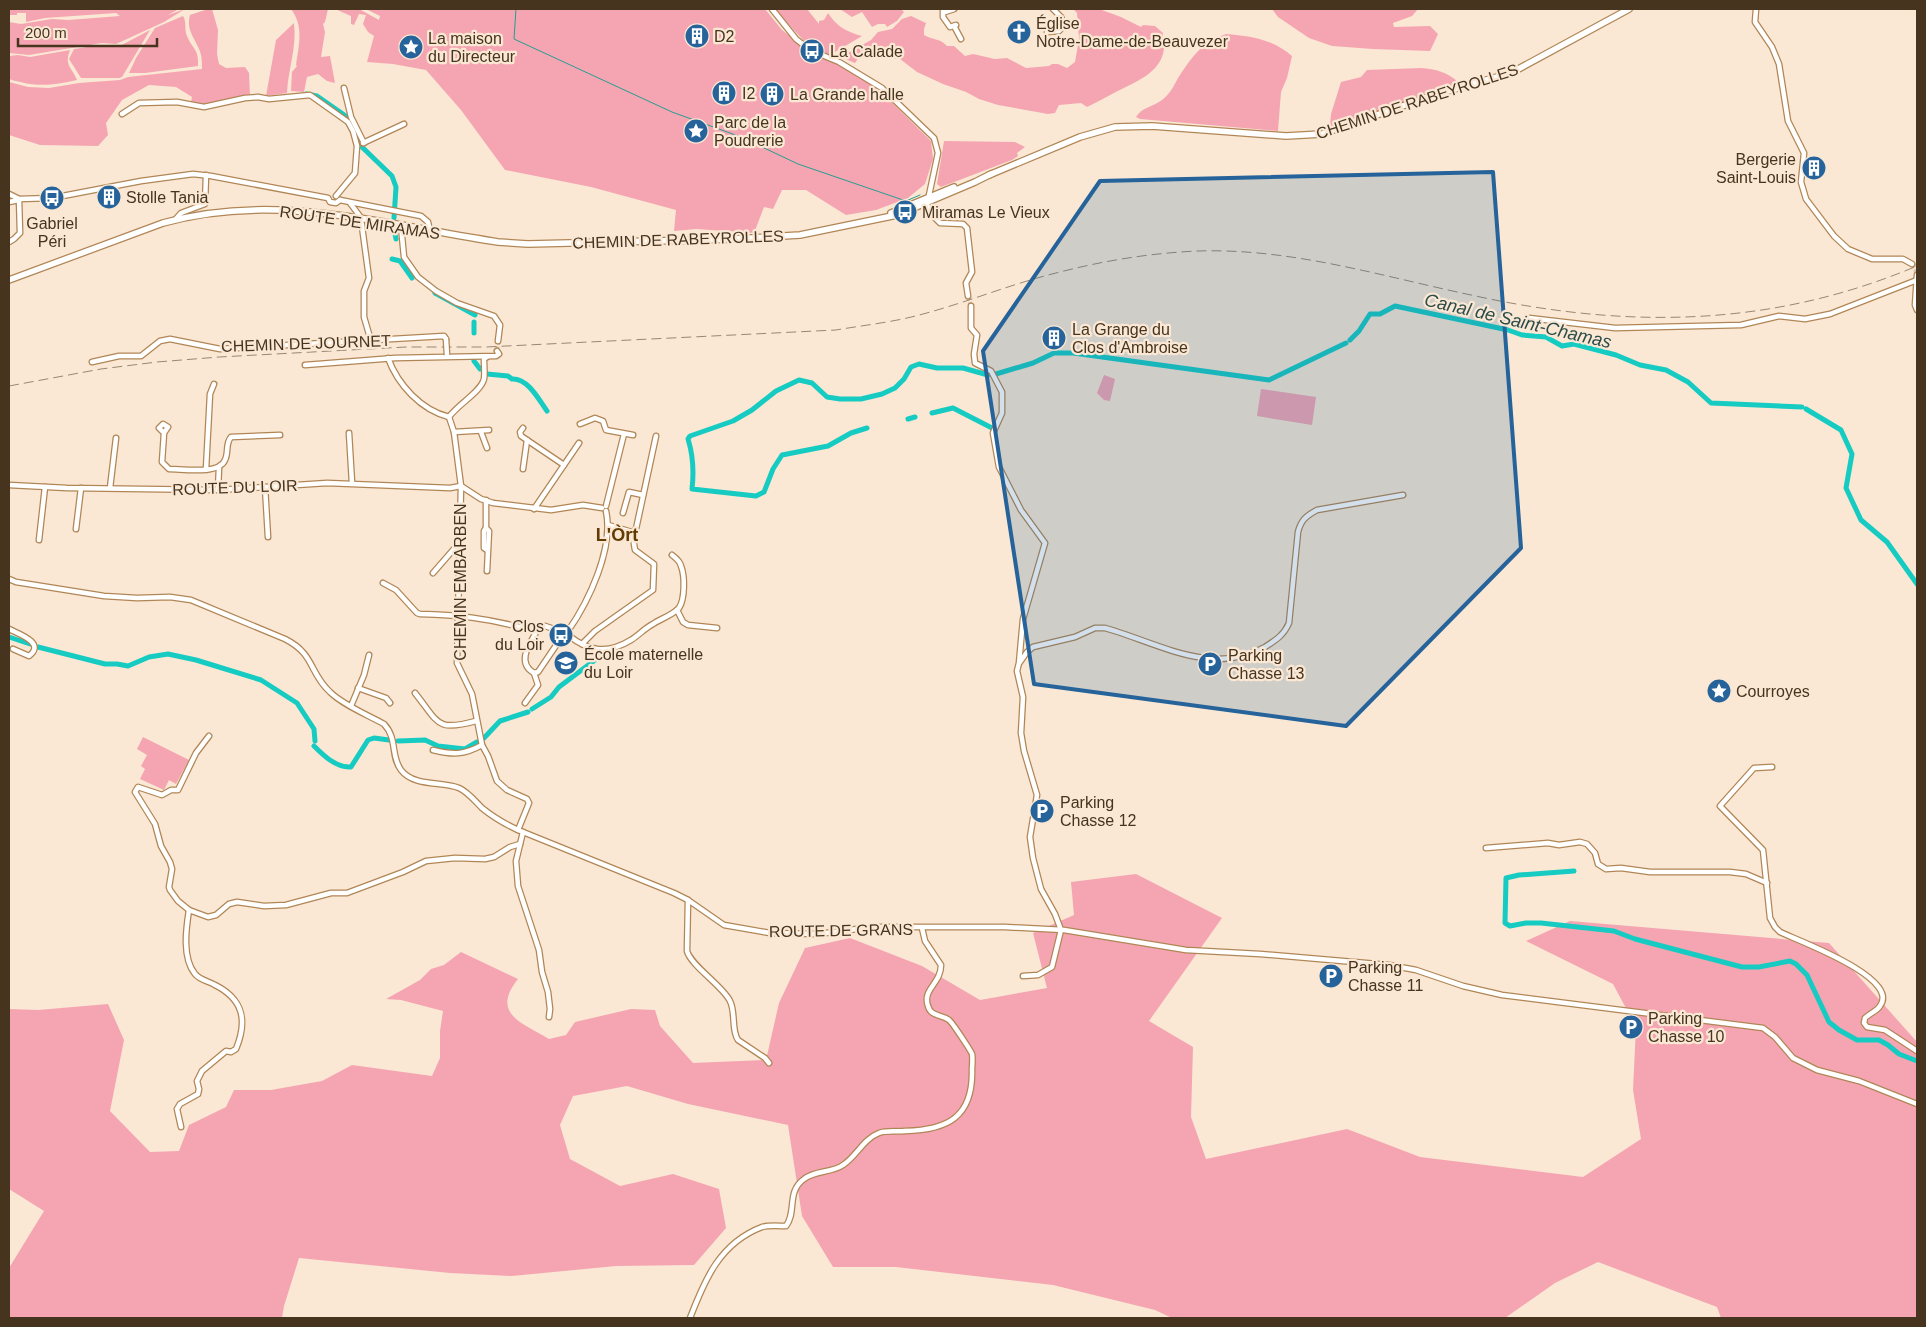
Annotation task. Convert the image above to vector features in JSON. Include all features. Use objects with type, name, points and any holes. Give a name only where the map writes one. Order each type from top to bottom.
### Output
[{"type":"main road","name":"CHEMIN DE RABEYROLLES","points":[[875,220],[1086,135],[1115,127],[1152,126],[1304,137],[1322,134],[1437,94],[1512,73],[1629,9]]},
{"type":"main road","name":"CHEMIN DE RABEYROLLES","points":[[479,239],[537,244],[766,238],[815,232],[897,215],[954,187],[990,174]]},
{"type":"main road","name":"ROUTE DE MIRAMAS","points":[[9,280],[175,220],[230,210],[289,209],[479,239]]},
{"type":"street","points":[[772,9],[803,45],[848,67],[882,88],[934,138],[938,153],[927,199],[932,216],[940,222],[963,224],[967,228],[972,272],[966,283],[968,296]]},
{"type":"street","points":[[954,9],[944,10],[944,17],[953,26],[961,39]]},
{"type":"street","points":[[1047,32],[1059,31],[1064,25],[1061,17],[1053,9]]},
{"type":"street","points":[[1756,9],[1755,22],[1772,47],[1779,64],[1786,112],[1791,129],[1803,148],[1801,182],[1806,199],[1834,236],[1848,249],[1872,259],[1902,259],[1912,264]]},
{"type":"street","points":[[344,88],[351,117],[364,143]]},
{"type":"street","points":[[9,202],[52,198],[186,174],[206,175],[328,198],[330,202],[336,204],[355,173],[357,146],[348,122],[310,95],[269,99],[258,97],[245,98],[204,107],[177,102],[139,103],[122,114]]},
{"type":"street","points":[[357,146],[404,124]]},
{"type":"street","points":[[175,220],[181,213],[205,204],[206,175]]},
{"type":"street","points":[[9,194],[19,200]]},
{"type":"street","points":[[338,198],[421,216],[428,222],[430,231]]},
{"type":"street","points":[[9,242],[20,233],[19,200]]},
{"type":"street","points":[[350,202],[362,220],[369,278],[364,291],[364,317],[371,341]]},
{"type":"street","points":[[401,226],[402,250],[412,271],[436,291],[457,302],[494,316],[500,325],[498,341]]},
{"type":"street","points":[[1917,275],[1915,305],[1917,310]]},
{"type":"street","points":[[1529,318],[1615,328],[1741,325],[1779,316],[1805,319],[1830,314],[1917,280]]},
{"type":"street","points":[[970,306],[971,328],[977,336],[974,354],[975,363],[991,372],[1002,392],[1002,413],[993,433],[997,459],[1021,510],[1045,544],[1023,619],[1017,671],[1024,704],[1021,733],[1036,795],[1030,837],[1033,858],[1041,889],[1055,914],[1061,930],[1052,967],[1038,975],[1023,976]]},
{"type":"street","name":"CHEMIN DE JOURNET","points":[[92,362],[119,356],[141,356],[160,341],[170,339],[220,349],[314,342],[371,341],[444,336],[446,339],[447,356]]},
{"type":"street","points":[[449,417],[456,407],[481,387],[484,376],[484,359],[496,356],[498,354],[497,350]]},
{"type":"street","name":"CHEMIN DE JOURNET","points":[[304,364],[388,358],[487,357]]},
{"type":"street","name":"CHEMIN DE JOURNET","points":[[388,358],[407,389],[420,404],[449,417]]},
{"type":"street","points":[[206,469],[210,394],[214,384]]},
{"type":"street","name":"CHEMIN EMBARBEN","points":[[449,417],[454,432],[461,486],[457,663],[472,694],[482,744],[497,781],[507,790],[527,799],[529,803],[521,831]]},
{"type":"street","points":[[580,424],[595,418],[603,421],[606,430],[633,435]]},
{"type":"street","points":[[523,428],[520,432],[521,436],[564,465]]},
{"type":"street","points":[[454,432],[481,432],[489,430]]},
{"type":"street","points":[[481,432],[486,448]]},
{"type":"street","points":[[164,433],[162,462],[169,469],[219,467]]},
{"type":"street","points":[[349,433],[352,483]]},
{"type":"street","points":[[218,490],[219,467],[225,460],[228,440],[231,437],[280,434]]},
{"type":"street","points":[[566,633],[587,598],[603,554],[608,525],[605,508],[624,434]]},
{"type":"street","points":[[632,532],[638,526],[656,436]]},
{"type":"street","points":[[110,488],[116,438]]},
{"type":"street","points":[[523,469],[527,440]]},
{"type":"street","points":[[534,508],[579,443]]},
{"type":"street","name":"ROUTE DU LOIR","points":[[9,485],[218,490],[352,483],[450,488],[461,486]]},
{"type":"street","points":[[461,486],[493,504],[551,510],[583,505],[605,508]]},
{"type":"street","points":[[39,540],[45,487]]},
{"type":"street","points":[[265,487],[268,537]]},
{"type":"street","points":[[76,529],[81,488]]},
{"type":"street","points":[[623,513],[629,492],[643,495]]},
{"type":"street","points":[[1019,663],[1033,647],[1075,637],[1096,628],[1105,628],[1153,643],[1183,655],[1231,660],[1251,654],[1272,643],[1285,633],[1289,623],[1298,532],[1301,522],[1307,515],[1317,510],[1403,495]]},
{"type":"street","points":[[486,500],[486,528],[489,531],[487,571]]},
{"type":"street","points":[[608,525],[632,532]]},
{"type":"street","points":[[582,644],[595,631],[653,590],[654,564],[635,550],[632,532]]},
{"type":"street","points":[[433,573],[460,542]]},
{"type":"street","points":[[525,703],[538,685],[534,673],[529,670],[524,660],[538,629],[545,626],[566,633],[589,649],[603,649],[620,645],[677,610],[682,600],[684,575],[681,565],[672,555]]},
{"type":"street","name":"ROUTE DE GRANS","points":[[9,579],[16,582],[104,596],[170,597],[191,600],[297,645],[305,653],[326,689],[331,694],[384,724],[391,731],[397,762],[402,771],[409,777],[421,782],[448,784],[462,789],[500,821],[641,878],[688,900],[724,924],[770,933],[818,934],[873,927],[1005,927],[1061,930],[1186,950],[1389,965],[1416,970],[1463,986],[1502,995],[1763,1028],[1775,1037],[1793,1058],[1817,1070],[1859,1081],[1917,1104]]},
{"type":"street","points":[[382,583],[396,590],[417,613],[491,619],[523,628]]},
{"type":"street","points":[[677,610],[688,625],[717,628]]},
{"type":"street","points":[[9,629],[29,639],[33,642],[35,648],[29,656],[13,649]]},
{"type":"street","points":[[534,673],[538,672],[557,644]]},
{"type":"street","points":[[351,706],[364,675],[369,655]]},
{"type":"street","points":[[358,688],[386,698],[390,703]]},
{"type":"street","points":[[416,693],[438,722],[445,726],[456,726],[476,721]]},
{"type":"street","points":[[209,736],[196,753],[178,790],[171,790],[162,795],[138,787],[135,792],[155,824],[161,846],[170,862],[172,869],[170,890],[178,901],[189,910],[208,917],[216,915],[229,904],[237,902],[264,906],[286,905],[331,893],[347,893],[359,890],[426,861],[455,858],[485,859],[494,857],[510,847],[520,844]]},
{"type":"street","points":[[433,750],[443,753],[463,754],[482,744]]},
{"type":"street","points":[[1772,767],[1754,768],[1720,806],[1763,850],[1770,918],[1780,932],[1862,971],[1876,982],[1882,991],[1881,1006],[1864,1018],[1864,1023],[1867,1027],[1885,1030],[1917,1051]]},
{"type":"street","points":[[521,831],[516,861],[518,886],[539,950],[542,972],[548,992],[549,1017]]},
{"type":"street","points":[[1486,848],[1548,843],[1559,846],[1580,842],[1587,844],[1595,853],[1598,864],[1606,868],[1650,872],[1730,872],[1746,874],[1766,883]]},
{"type":"street","points":[[688,900],[687,951],[689,958],[702,969],[730,1001],[734,1017],[735,1036],[738,1040],[765,1058],[769,1063]]},
{"type":"street","points":[[181,1127],[176,1109],[180,1104],[198,1094],[197,1081],[202,1071],[226,1051],[231,1052],[236,1049],[241,1031],[240,1007],[237,1001],[218,986],[202,980],[195,974],[188,959],[186,936],[189,910]]},
{"type":"street","points":[[690,1318],[714,1264],[725,1250],[737,1241],[764,1227],[786,1226],[790,1220],[790,1206],[794,1190],[804,1179],[814,1174],[840,1167],[853,1158],[868,1138],[881,1132],[929,1130],[948,1124],[960,1114],[969,1095],[972,1054],[952,1024],[942,1016],[931,1012],[927,1006],[927,996],[938,980],[941,965],[925,941],[922,928]]},
{"type":"highlighted area","points":[[1493,172],[1521,548],[1346,726],[1034,684],[983,351],[1100,181]]},
{"type":"shaded area","points":[[9,9],[177,10],[168,15],[185,9],[164,22],[116,44],[102,43],[29,55],[9,53],[9,22],[21,24],[52,19],[68,20],[120,16],[116,13],[45,18],[26,22],[26,13],[9,15]]},
{"type":"shaded area","points":[[212,9],[218,30],[217,54],[219,64],[226,68],[245,67],[249,73],[250,96],[212,104],[198,104],[191,102],[192,97],[176,87],[149,85],[122,100],[106,123],[108,135],[98,146],[40,145],[9,135],[9,82],[28,87],[49,88],[202,69],[201,54],[191,33],[189,20],[190,15]]},
{"type":"shaded area","points":[[291,9],[328,9],[323,24],[325,32],[321,57],[330,56],[335,83],[327,81],[318,74],[307,77],[304,92],[291,91],[292,72],[297,66],[299,29],[298,22]]},
{"type":"shaded area","name":"Parc de la Poudrerie","points":[[335,9],[359,9],[379,20],[380,16],[366,9],[765,9],[782,30],[811,52],[840,65],[872,83],[931,141],[933,159],[925,184],[908,198],[876,210],[846,215],[806,190],[782,190],[773,209],[764,207],[754,233],[696,229],[674,231],[676,210],[591,187],[505,170],[461,110],[426,70],[393,64],[367,62],[374,36],[368,32],[363,24],[366,15],[359,14],[354,25],[351,24],[351,16]]},
{"type":"shaded area","points":[[774,9],[807,9],[819,24],[819,21],[824,20],[828,13],[842,28],[862,36],[830,55],[806,43]]},
{"type":"shaded area","points":[[840,9],[901,9],[904,12],[897,21],[887,27],[885,24],[878,24],[872,27],[862,12],[852,17]]},
{"type":"shaded area","points":[[1073,9],[1099,9],[1141,27],[1143,25],[1155,26],[1163,33],[1162,46],[1164,48],[1158,65],[1145,77],[1087,107],[1081,103],[1059,105],[1055,113],[1048,114],[998,105],[979,99],[917,72],[900,59],[863,51],[855,63],[836,55],[850,52],[871,40],[878,32],[892,29],[902,19],[911,16],[926,23],[924,35],[947,46],[954,46],[965,56],[973,54],[995,59],[1007,58],[1026,68],[1058,64],[1067,68],[1075,62],[1079,39],[1077,13]]},
{"type":"shaded area","points":[[1272,9],[1418,9],[1412,16],[1393,23],[1394,27],[1430,26],[1438,34],[1430,51],[1332,46],[1309,38],[1278,17]]},
{"type":"shaded area","points":[[183,16],[187,36],[195,49],[198,66],[145,73],[129,73],[155,28]]},
{"type":"shaded area","points":[[294,23],[295,32],[287,93],[266,96],[276,40]]},
{"type":"shaded area","points":[[150,30],[122,77],[81,78],[69,59],[74,49],[101,45],[118,47]]},
{"type":"shaded area","points":[[1226,34],[1252,37],[1269,42],[1292,56],[1287,78],[1281,92],[1278,131],[1140,119],[1136,117],[1141,111],[1167,96],[1198,51]]},
{"type":"shaded area","points":[[70,50],[68,63],[77,80],[43,85],[9,79],[9,56],[30,57]]},
{"type":"shaded area","points":[[1421,68],[1441,72],[1458,82],[1450,88],[1333,127],[1330,125],[1331,114],[1341,82],[1361,77],[1367,70]]},
{"type":"shaded area","points":[[944,141],[1015,142],[1025,147],[1012,160],[941,187],[937,184]]},
{"type":"shaded area","points":[[1104,375],[1115,379],[1110,401],[1104,400],[1097,393]]},
{"type":"shaded area","points":[[1261,389],[1316,397],[1312,425],[1257,416]]},
{"type":"shaded area","points":[[143,737],[189,760],[176,784],[169,780],[164,790],[140,779],[145,769],[141,766],[147,755],[137,749]]},
{"type":"shaded area","points":[[1136,874],[1222,918],[1149,1021],[1193,1047],[1191,1117],[1206,1159],[1347,1129],[1420,1157],[1583,1177],[1641,1139],[1633,1090],[1636,1027],[1613,984],[1526,941],[1570,921],[1829,943],[1917,1042],[1917,1318],[1721,1318],[1717,1307],[1598,1262],[1555,1283],[1505,1318],[1172,1318],[1155,1310],[1053,1285],[896,1267],[833,1267],[802,1216],[788,1125],[688,1104],[627,1086],[573,1096],[560,1125],[570,1159],[620,1186],[673,1174],[719,1189],[726,1228],[694,1265],[616,1266],[512,1276],[450,1273],[299,1258],[282,1318],[9,1318],[9,1268],[44,1211],[9,1189],[9,1009],[38,1010],[108,1004],[124,1040],[110,1111],[150,1152],[179,1151],[189,1125],[226,1107],[234,1090],[271,1090],[322,1081],[352,1065],[432,1076],[440,1058],[440,1031],[443,1011],[401,1000],[386,999],[420,980],[431,969],[444,965],[461,952],[518,979],[510,991],[507,1001],[509,1009],[520,1022],[549,1039],[566,1035],[575,1022],[631,1009],[655,1010],[660,1026],[693,1063],[766,1060],[779,1003],[805,948],[850,938],[922,966],[980,1000],[1047,988],[1033,933],[1074,915],[1071,882]]},
{"type":"waterway","points":[[516,9],[514,39],[672,112],[741,137],[798,164],[906,201],[920,195]]},
{"type":"waterway","points":[[306,94],[317,96],[350,119],[362,147],[392,176],[396,187],[394,218]]},
{"type":"waterway","points":[[394,229],[396,239]]},
{"type":"waterway","points":[[392,259],[400,261],[412,278]]},
{"type":"waterway","points":[[435,293],[475,315]]},
{"type":"waterway","name":"Canal de Saint-Chamas","points":[[1350,340],[1359,331],[1370,314],[1380,314],[1395,306],[1508,330],[1522,335],[1546,337],[1562,346],[1574,344],[1616,355],[1640,365],[1666,370],[1688,382],[1711,403],[1802,407]]},
{"type":"waterway","points":[[474,322],[474,333]]},
{"type":"waterway","name":"Canal de Saint-Chamas","points":[[996,374],[1033,363],[1054,353],[1073,353],[1269,380],[1346,343]]},
{"type":"waterway","points":[[474,361],[480,369]]},
{"type":"waterway","points":[[867,428],[851,433],[828,446],[782,455],[773,469],[764,492],[756,496],[692,489],[693,464],[688,439],[690,436],[733,421],[752,410],[776,391],[799,380],[812,383],[827,397],[861,399],[882,394],[895,388],[904,379],[911,367],[919,364],[937,368],[963,368],[988,375]]},
{"type":"waterway","points":[[487,374],[508,376],[523,382],[532,390],[547,411]]},
{"type":"waterway","points":[[932,413],[953,408],[992,428]]},
{"type":"waterway","name":"Canal de Saint-Chamas","points":[[1806,409],[1841,430],[1852,454],[1846,488],[1861,520],[1887,542],[1917,584]]},
{"type":"waterway","points":[[908,419],[915,417]]},
{"type":"waterway","points":[[9,637],[30,644]]},
{"type":"waterway","points":[[38,647],[105,664],[128,666],[149,657],[168,654],[196,660],[261,680],[297,703],[314,729],[315,741]]},
{"type":"waterway","points":[[532,709],[551,697],[559,687],[607,651]]},
{"type":"waterway","points":[[484,738],[500,721],[528,712]]},
{"type":"waterway","points":[[314,746],[335,763],[351,767],[368,740],[374,738],[389,740]]},
{"type":"waterway","points":[[398,741],[425,740],[438,746],[465,749],[477,742]]},
{"type":"waterway","points":[[1574,871],[1519,875],[1506,878],[1505,923],[1510,926],[1541,923],[1614,931],[1635,939],[1742,967],[1759,967],[1790,961],[1807,975],[1829,1022],[1839,1030],[1857,1040],[1879,1040],[1899,1054],[1917,1061]]},
{"type":"tunnel","points":[[1912,264],[1917,275]]},
{"type":"tunnel","points":[[968,296],[971,306]]},
{"type":"tunnel","points":[[497,351],[498,341]]},
{"type":"railway","points":[[9,386],[101,369],[219,357],[406,347],[486,347],[836,330],[912,317],[1039,277],[1108,261],[1180,252],[1233,251],[1267,254],[1336,265],[1528,306],[1585,314],[1641,317],[1697,316],[1752,311],[1807,301],[1862,286],[1917,266]]},
{"type":"place","name":"Église Notre-Dame-de-Beauvezer","points":[[1019,32]]},
{"type":"place","name":"D2","points":[[697,36]]},
{"type":"place","name":"La maison du Directeur","points":[[411,47]]},
{"type":"place","name":"La Calade","points":[[812,51]]},
{"type":"place","name":"I2","points":[[724,93]]},
{"type":"place","name":"La Grande halle","points":[[772,94]]},
{"type":"place","name":"Parc de la Poudrerie","points":[[696,131]]},
{"type":"place","name":"Bergerie Saint-Louis","points":[[1814,168]]},
{"type":"place","name":"Stolle Tania","points":[[109,197]]},
{"type":"place","name":"Gabriel Péri","points":[[52,198]]},
{"type":"place","name":"Miramas Le Vieux","points":[[905,212]]},
{"type":"place","name":"La Grange du Clos d'Ambroise","points":[[1054,338]]},
{"type":"place","name":"Clos du Loir","points":[[561,635]]},
{"type":"place","name":"École maternelle du Loir","points":[[566,663]]},
{"type":"place","name":"Parking Chasse 13","points":[[1210,664]]},
{"type":"place","name":"Courroyes","points":[[1719,691]]},
{"type":"place","name":"Parking Chasse 12","points":[[1042,811]]},
{"type":"place","name":"Parking Chasse 11","points":[[1331,976]]},
{"type":"place","name":"Parking Chasse 10","points":[[1631,1027]]},
{"type":"district","name":"L'Òrt","points":[[617,535]]}]
